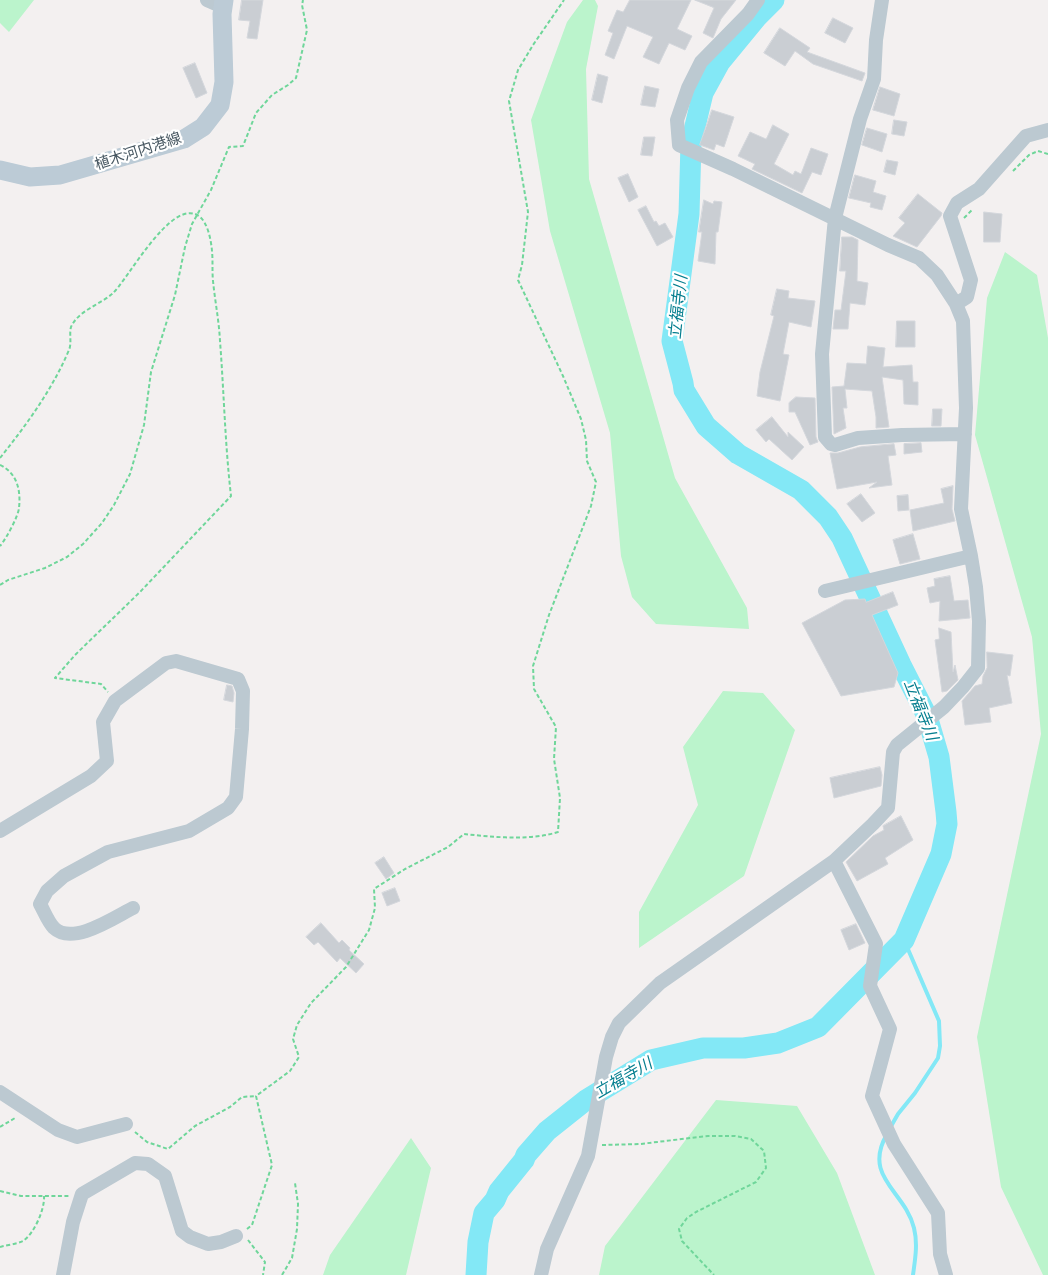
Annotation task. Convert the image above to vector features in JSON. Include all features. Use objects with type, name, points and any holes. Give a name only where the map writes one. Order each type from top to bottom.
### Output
[{"type":"main road","name":"植木河内港線","points":[[0,170],[30,176],[60,175],[184,138],[203,127],[220,105],[224,82],[222,14],[218,2]]},
{"type":"street","points":[[540,1275],[547,1249],[588,1156],[606,1057],[619,1023],[660,983],[834,861],[888,808],[893,752],[897,745],[944,707],[978,668],[979,621],[971,556],[961,509],[966,408],[963,321],[956,304],[937,275],[919,258],[888,245],[679,144],[677,120],[688,88],[701,62],[748,14],[758,0]]},
{"type":"street","points":[[882,0],[876,40],[874,79],[860,119],[835,218],[822,354],[825,437],[827,441],[835,445],[858,438],[965,434]]},
{"type":"street","points":[[956,304],[967,297],[971,280],[950,216],[956,203],[979,189],[1026,136],[1048,130]]},
{"type":"street","points":[[825,591],[971,556]]},
{"type":"street","points":[[0,831],[91,776],[107,761],[103,722],[115,701],[166,663],[176,661],[238,679],[243,691],[236,797],[228,808],[189,831],[108,852],[64,876],[47,891],[40,904],[54,928],[68,934],[88,931],[134,908]]},
{"type":"street","points":[[834,861],[876,944],[870,986],[890,1029],[872,1096],[892,1140],[938,1213],[940,1254],[946,1275]]},
{"type":"street","points":[[0,1092],[58,1130],[77,1137],[126,1124]]},
{"type":"street","points":[[63,1275],[73,1222],[82,1194],[135,1163],[148,1164],[165,1176],[182,1231],[190,1237],[208,1244],[221,1242],[239,1234]]},
{"type":"path","points":[[0,585],[8,580],[45,568],[67,557],[83,544],[102,523],[114,505],[130,474],[144,425],[151,372],[175,295],[185,247],[196,214],[211,190],[229,147],[243,146],[256,113],[272,95],[296,78],[306,30],[303,0]]},
{"type":"path","points":[[126,1124],[147,1142],[168,1149],[195,1126],[230,1107],[242,1097],[256,1096],[290,1071],[299,1057],[293,1039],[297,1025],[311,1003],[346,967],[369,930],[375,908],[374,889],[405,869],[448,847],[464,834],[486,837],[546,835],[558,832],[560,798],[554,760],[556,727],[534,689],[533,666],[549,615],[591,506],[596,482],[587,461],[586,440],[581,419],[518,280],[522,265],[528,212],[509,101],[518,70],[564,0]]},
{"type":"path","points":[[0,458],[48,392],[70,348],[71,328],[76,321],[82,314],[112,294],[138,257],[168,224],[181,215],[192,213],[202,218],[207,226],[212,251],[231,496],[140,592],[75,655],[55,678],[101,684],[115,701]]},
{"type":"path","points":[[0,466],[10,469],[18,485],[19,510],[0,546]]},
{"type":"path","points":[[256,1096],[272,1165],[252,1225],[239,1234],[265,1262],[262,1275]]},
{"type":"path","points":[[0,1127],[28,1111]]},
{"type":"path","points":[[590,1140],[640,1144],[708,1136],[735,1136],[752,1138],[764,1151],[766,1168],[756,1182],[696,1212],[687,1218],[679,1229],[682,1241],[714,1275]]},
{"type":"path","points":[[282,1275],[292,1258],[297,1228],[298,1204],[295,1183]]},
{"type":"path","points":[[0,1191],[21,1196],[73,1196],[82,1194]]},
{"type":"path","points":[[0,1247],[23,1241],[39,1220],[44,1196]]},
{"type":"green space","points":[[0,0],[34,0],[9,32],[0,23]]},
{"type":"green space","points":[[583,0],[595,0],[598,6],[586,69],[589,179],[675,478],[747,608],[749,629],[656,624],[632,597],[621,556],[610,433],[550,231],[531,120],[567,22]]},
{"type":"green space","points":[[1005,252],[1037,275],[1048,338],[1048,1275],[1043,1275],[1001,1187],[977,1037],[1041,734],[1032,637],[975,435],[987,298]]},
{"type":"green space","points":[[723,691],[763,693],[795,730],[744,876],[639,948],[639,912],[698,805],[683,747]]},
{"type":"green space","points":[[716,1100],[797,1106],[837,1173],[875,1275],[599,1275],[605,1246]]},
{"type":"green space","points":[[411,1138],[431,1168],[406,1275],[323,1275],[330,1255]]},
{"type":"building","points":[[242,0],[263,0],[257,39],[247,38],[250,21],[239,20]]},
{"type":"building","points":[[630,0],[691,0],[677,29],[692,36],[685,50],[669,43],[659,64],[643,57],[653,37],[627,26],[614,59],[605,55],[613,33],[608,31],[617,10],[623,12]]},
{"type":"building","points":[[695,0],[736,0],[721,19],[713,38],[703,33],[714,8]]},
{"type":"building","points":[[833,18],[853,28],[845,43],[825,33]]},
{"type":"building","points":[[780,28],[810,48],[807,52],[865,73],[862,81],[813,64],[795,51],[785,66],[764,53]]},
{"type":"building","points":[[195,63],[207,93],[196,98],[183,68]]},
{"type":"building","points":[[598,74],[608,77],[602,103],[592,100]]},
{"type":"building","points":[[645,86],[659,89],[655,107],[641,105]]},
{"type":"building","points":[[880,87],[900,94],[894,116],[873,110]]},
{"type":"building","points":[[712,110],[734,117],[724,147],[716,144],[714,150],[700,145]]},
{"type":"building","points":[[894,120],[907,122],[904,136],[892,134]]},
{"type":"building","points":[[773,125],[789,134],[774,164],[793,175],[795,171],[801,174],[811,148],[828,154],[821,175],[812,172],[802,193],[752,169],[755,164],[738,156],[750,132],[766,139]]},
{"type":"building","points":[[867,128],[887,134],[882,152],[862,145]]},
{"type":"building","points":[[644,137],[655,137],[652,156],[641,155]]},
{"type":"building","points":[[887,160],[898,162],[895,175],[884,172]]},
{"type":"building","points":[[628,174],[638,197],[629,202],[618,178]]},
{"type":"building","points":[[855,175],[876,181],[873,192],[886,196],[882,210],[870,207],[871,203],[849,198]]},
{"type":"building","points":[[918,194],[942,213],[917,247],[893,236],[905,223],[899,218]]},
{"type":"building","points":[[704,200],[713,204],[714,201],[722,202],[718,232],[716,232],[715,264],[698,261],[702,232],[699,232]]},
{"type":"building","points":[[646,206],[654,222],[656,221],[659,226],[665,223],[673,237],[657,246],[638,210]]},
{"type":"building","points":[[984,212],[1002,214],[1000,242],[984,242]]},
{"type":"building","points":[[842,237],[852,237],[858,240],[857,281],[868,283],[865,305],[850,303],[848,329],[833,329],[835,310],[841,310],[846,271],[840,271]]},
{"type":"building","points":[[777,289],[789,291],[788,298],[815,301],[811,327],[789,322],[783,354],[789,355],[780,401],[757,396],[760,372],[774,316],[771,315]]},
{"type":"building","points":[[897,321],[915,321],[915,347],[896,347]]},
{"type":"building","points":[[868,346],[885,348],[883,367],[912,365],[913,382],[918,382],[918,405],[904,404],[903,380],[882,377],[889,427],[876,428],[872,391],[845,389],[847,408],[843,408],[846,428],[834,434],[832,387],[844,386],[847,363],[866,364]]},
{"type":"building","points":[[796,397],[815,398],[816,437],[818,442],[810,445],[795,412],[789,412],[789,403]]},
{"type":"building","points":[[933,409],[942,409],[941,426],[932,426]]},
{"type":"building","points":[[772,417],[788,437],[788,432],[804,447],[792,460],[769,439],[766,442],[756,430]]},
{"type":"building","points":[[921,443],[922,452],[904,454],[904,444]]},
{"type":"building","points":[[894,444],[896,455],[888,456],[892,485],[869,488],[877,482],[837,489],[830,453],[838,453],[860,447]]},
{"type":"building","points":[[953,486],[952,509],[955,521],[913,531],[910,510],[944,503],[941,489]]},
{"type":"building","points":[[861,494],[875,513],[862,522],[847,504]]},
{"type":"building","points":[[908,495],[909,510],[898,511],[897,496]]},
{"type":"building","points":[[913,534],[920,559],[900,564],[893,540]]},
{"type":"building","points":[[950,576],[954,601],[968,600],[970,618],[939,621],[940,601],[930,603],[927,588],[935,586],[934,579]]},
{"type":"building","points":[[893,592],[898,605],[872,615],[898,673],[894,687],[841,696],[802,623],[845,600],[865,599],[866,602]]},
{"type":"building","points":[[939,628],[951,632],[953,672],[955,665],[958,680],[947,691],[942,692],[935,640],[939,639]]},
{"type":"building","points":[[987,652],[1013,655],[1010,676],[1007,675],[1012,703],[989,708],[991,722],[965,725],[962,701],[975,686],[982,684],[987,668]]},
{"type":"building","points":[[227,685],[232,686],[234,693],[233,702],[224,700]]},
{"type":"building","points":[[880,767],[882,775],[881,786],[834,798],[830,778]]},
{"type":"building","points":[[901,816],[913,840],[885,858],[888,864],[857,881],[846,862],[873,836],[884,830],[883,826]]},
{"type":"building","points":[[384,857],[394,873],[386,879],[375,863]]},
{"type":"building","points":[[395,888],[400,901],[387,906],[382,893]]},
{"type":"building","points":[[321,923],[339,943],[342,940],[350,948],[349,950],[364,964],[356,973],[340,958],[337,962],[318,942],[314,945],[306,937]]},
{"type":"building","points":[[856,924],[865,943],[849,950],[841,930]]},
{"type":"waterway","name":"立福寺川","points":[[476,1275],[478,1242],[484,1213],[526,1155],[547,1131],[586,1100],[651,1060],[703,1048],[744,1048],[778,1043],[818,1027],[904,940],[941,854],[947,824],[946,812],[939,757],[927,716],[842,538],[828,517],[801,490],[738,454],[706,426],[684,390],[672,341],[689,214],[691,143],[703,93],[720,62],[757,17],[774,0]]},
{"type":"waterway","points":[[890,1128],[938,1058],[940,1046],[939,1021],[904,940]]},
{"type":"waterway","points":[[887,1134],[881,1149],[879,1162],[882,1173],[909,1215],[914,1228],[916,1246],[913,1275]]}]
